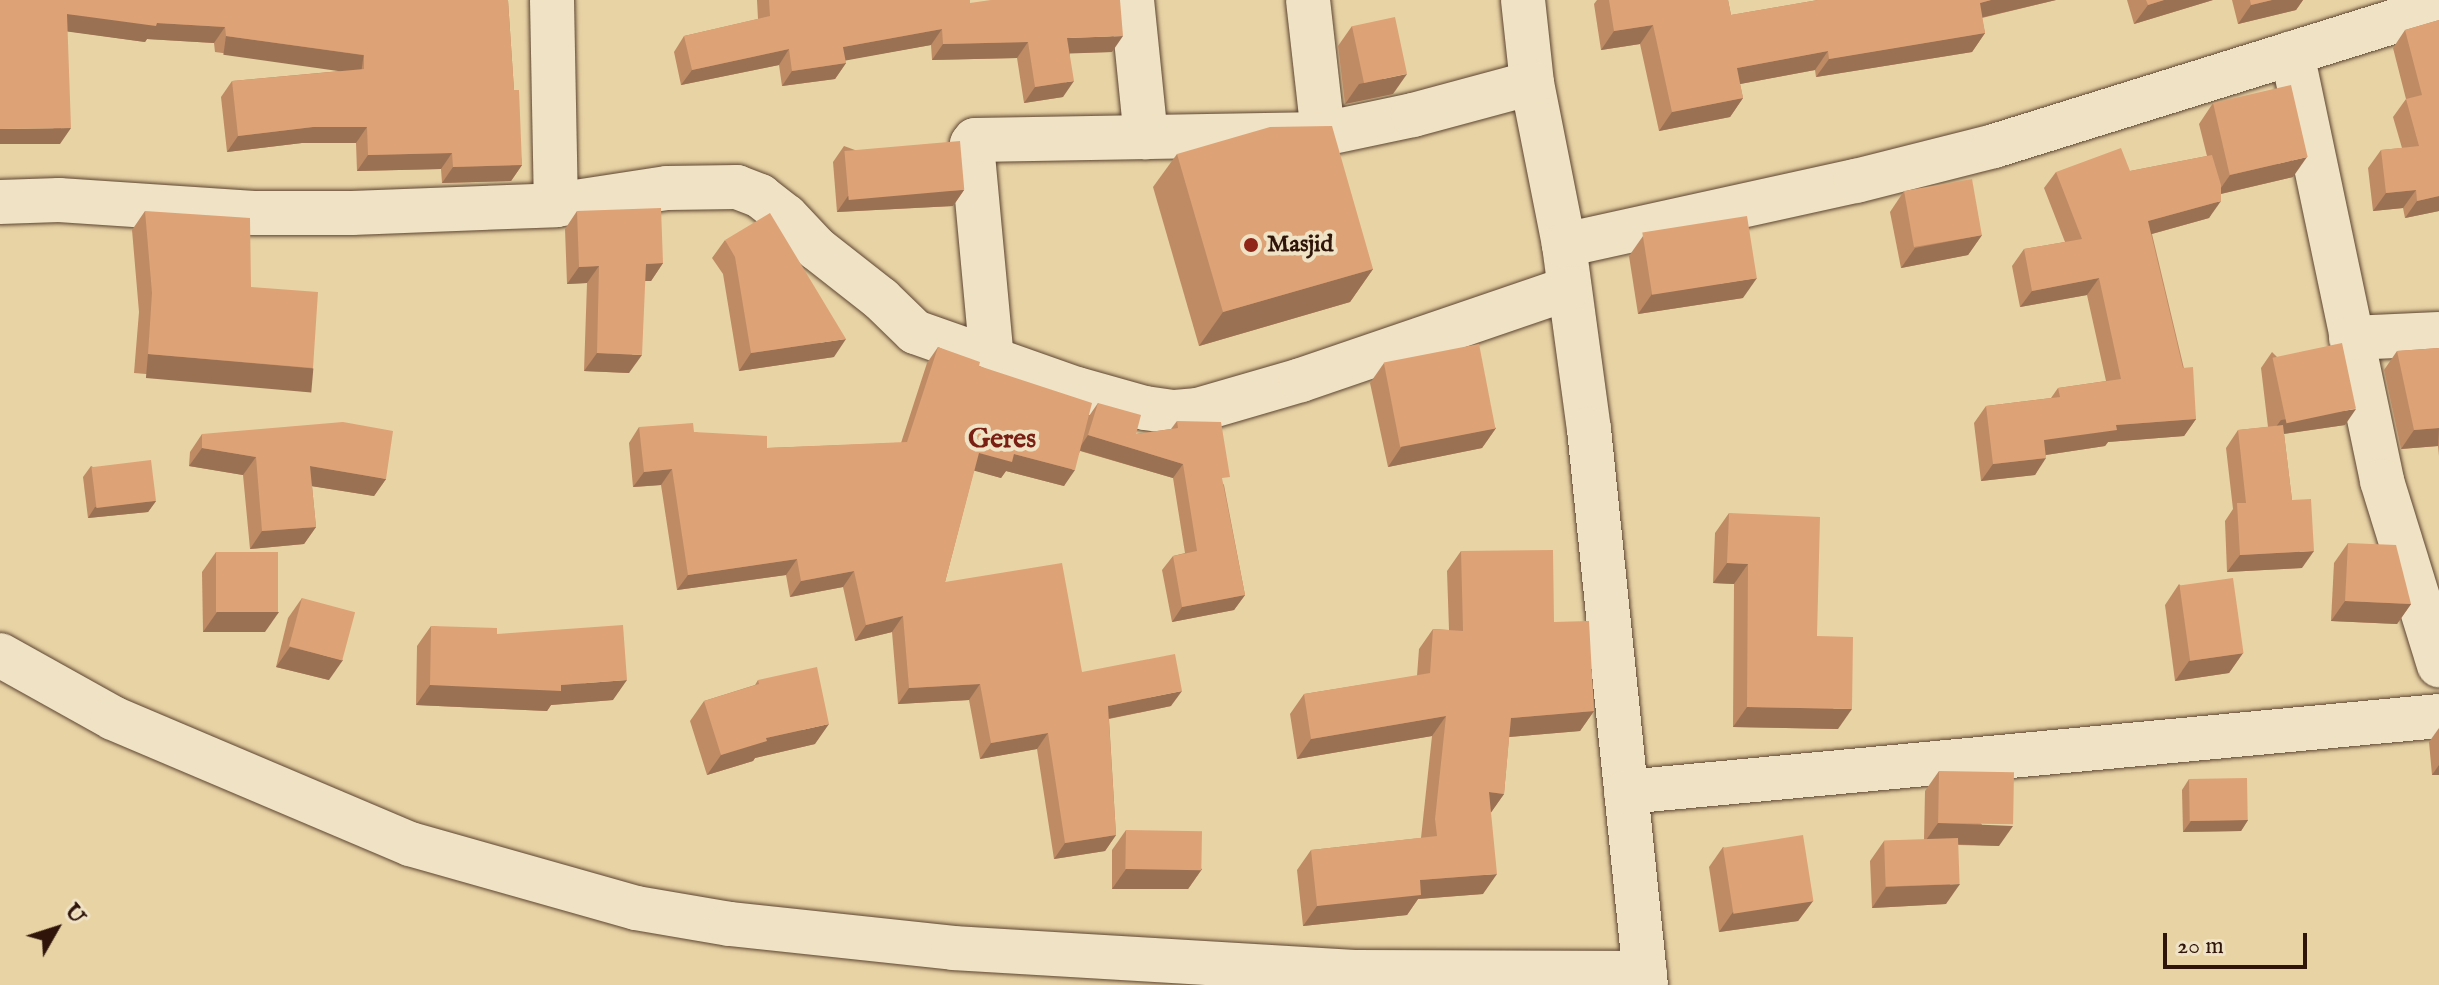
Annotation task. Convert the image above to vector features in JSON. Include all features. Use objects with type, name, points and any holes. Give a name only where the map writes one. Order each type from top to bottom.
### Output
[{"type":"street","points":[[552,0],[556,205]]},
{"type":"street","points":[[1132,0],[1146,137]]},
{"type":"street","points":[[1308,0],[1323,134]]},
{"type":"street","points":[[0,655],[113,718],[410,844],[636,908],[730,924],[969,949],[1354,972],[1646,979],[1589,429],[1564,245],[1532,83],[1523,0]]},
{"type":"street","points":[[1564,245],[1856,181],[1994,146],[2439,7]]},
{"type":"street","points":[[2292,53],[2382,481],[2439,665]]},
{"type":"street","points":[[992,360],[972,142],[979,139],[1323,134],[1413,115],[1532,83]]},
{"type":"street","points":[[0,202],[59,200],[254,213],[556,205],[667,188],[737,187],[760,196],[786,216],[824,255],[881,299],[915,332],[992,360],[1145,408],[1175,412],[1198,410],[1362,361],[1569,288]]},
{"type":"street","points":[[2351,338],[2439,334]]},
{"type":"street","points":[[1626,792],[2439,716]]},
{"type":"building","points":[[0,0],[508,0],[514,90],[519,90],[522,165],[453,167],[452,153],[368,155],[367,127],[313,127],[238,136],[232,81],[364,69],[364,55],[226,36],[225,27],[157,23],[156,26],[67,14],[71,128],[0,129]]},
{"type":"building","points":[[769,0],[970,0],[970,3],[991,0],[1120,0],[1123,36],[1067,38],[1074,81],[1035,87],[1028,42],[943,44],[942,29],[843,47],[846,63],[792,71],[789,49],[692,70],[684,36],[770,16]]},
{"type":"building","points":[[1609,0],[1728,0],[1731,15],[1818,0],[1991,0],[1980,3],[1985,33],[1829,59],[1828,51],[1737,68],[1743,98],[1672,112],[1653,25],[1614,31]]},
{"type":"building","points":[[2146,0],[2164,0],[2148,5]]},
{"type":"building","points":[[2250,0],[2272,0],[2251,5]]},
{"type":"building","points":[[1395,17],[1407,74],[1364,83],[1352,26]]},
{"type":"building","points":[[2439,20],[2439,196],[2417,201],[2416,190],[2386,193],[2381,150],[2419,146],[2406,99],[2422,95],[2405,30]]},
{"type":"building","points":[[2291,85],[2308,157],[2230,175],[2213,103]]},
{"type":"building","name":"Masjid","points":[[1332,126],[1373,269],[1223,312],[1177,154],[1270,127]]},
{"type":"building","points":[[960,141],[964,190],[849,200],[844,151]]},
{"type":"building","points":[[2121,148],[2130,171],[2212,155],[2221,185],[2221,201],[2148,221],[2183,368],[2193,367],[2196,419],[2116,425],[2117,430],[2044,440],[2046,458],[1993,464],[1986,406],[2060,397],[2058,388],[2121,379],[2099,278],[2032,291],[2024,249],[2082,239],[2056,172]]},
{"type":"building","points":[[1972,179],[1982,235],[1914,247],[1904,191]]},
{"type":"building","points":[[661,208],[663,263],[646,264],[642,355],[597,353],[599,266],[579,267],[577,211]]},
{"type":"building","points":[[145,211],[250,218],[251,287],[318,292],[313,368],[148,354],[152,293]]},
{"type":"building","points":[[770,213],[846,339],[751,353],[735,257],[725,240]]},
{"type":"building","points":[[1747,216],[1757,278],[1652,295],[1642,233]]},
{"type":"building","points":[[2342,343],[2356,409],[2286,423],[2273,358]]},
{"type":"building","points":[[1479,344],[1495,428],[1400,447],[1384,363]]},
{"type":"building","points":[[938,347],[980,362],[979,366],[1092,403],[1075,470],[1014,454],[1012,462],[979,453],[945,582],[1062,563],[1082,672],[1175,654],[1182,691],[1108,706],[1116,835],[1065,843],[1048,733],[991,743],[980,684],[909,688],[903,616],[866,625],[854,571],[801,581],[797,559],[688,575],[672,469],[644,472],[639,427],[693,423],[694,432],[767,436],[767,448],[907,442]]},
{"type":"building","points":[[2439,348],[2439,428],[2414,430],[2397,351]]},
{"type":"building","points":[[1098,403],[1141,415],[1136,434],[1178,428],[1177,421],[1221,422],[1230,477],[1222,478],[1245,595],[1182,607],[1173,556],[1197,551],[1183,464],[1088,435]]},
{"type":"building","points":[[343,422],[393,431],[386,479],[310,466],[316,527],[262,531],[256,457],[202,448],[202,434]]},
{"type":"building","points":[[2283,425],[2292,500],[2311,499],[2314,551],[2240,555],[2237,503],[2246,503],[2238,430]]},
{"type":"building","points":[[151,460],[156,501],[96,508],[91,467]]},
{"type":"building","points":[[1729,513],[1820,517],[1817,636],[1853,637],[1852,709],[1747,707],[1748,564],[1727,563]]},
{"type":"building","points":[[2348,543],[2396,545],[2411,604],[2345,601]]},
{"type":"building","points":[[1553,550],[1554,622],[1589,621],[1594,711],[1511,718],[1504,794],[1489,792],[1497,874],[1420,880],[1421,895],[1317,906],[1311,850],[1437,836],[1435,819],[1446,716],[1311,739],[1304,694],[1430,673],[1433,629],[1463,631],[1461,551]]},
{"type":"building","points":[[216,552],[278,552],[278,612],[216,612]]},
{"type":"building","points":[[2233,578],[2244,653],[2190,661],[2180,586]]},
{"type":"building","points":[[302,598],[355,612],[342,661],[289,646]]},
{"type":"building","points":[[623,625],[627,680],[561,685],[561,691],[430,685],[431,626],[497,628],[497,634]]},
{"type":"building","points":[[817,667],[829,724],[766,738],[767,741],[721,755],[704,701],[759,684],[758,680]]},
{"type":"building","points":[[1939,771],[2014,772],[2013,824],[1938,823]]},
{"type":"building","points":[[2247,778],[2248,820],[2190,821],[2189,779]]},
{"type":"building","points":[[1126,830],[1202,831],[1201,870],[1125,869]]},
{"type":"building","points":[[1803,835],[1813,901],[1733,914],[1723,848]]},
{"type":"building","points":[[1958,838],[1960,884],[1886,887],[1884,841]]},
{"type":"place","name":"Masjid","points":[[1251,245]]},
{"type":"district","name":"Geres","points":[[1002,440]]}]
